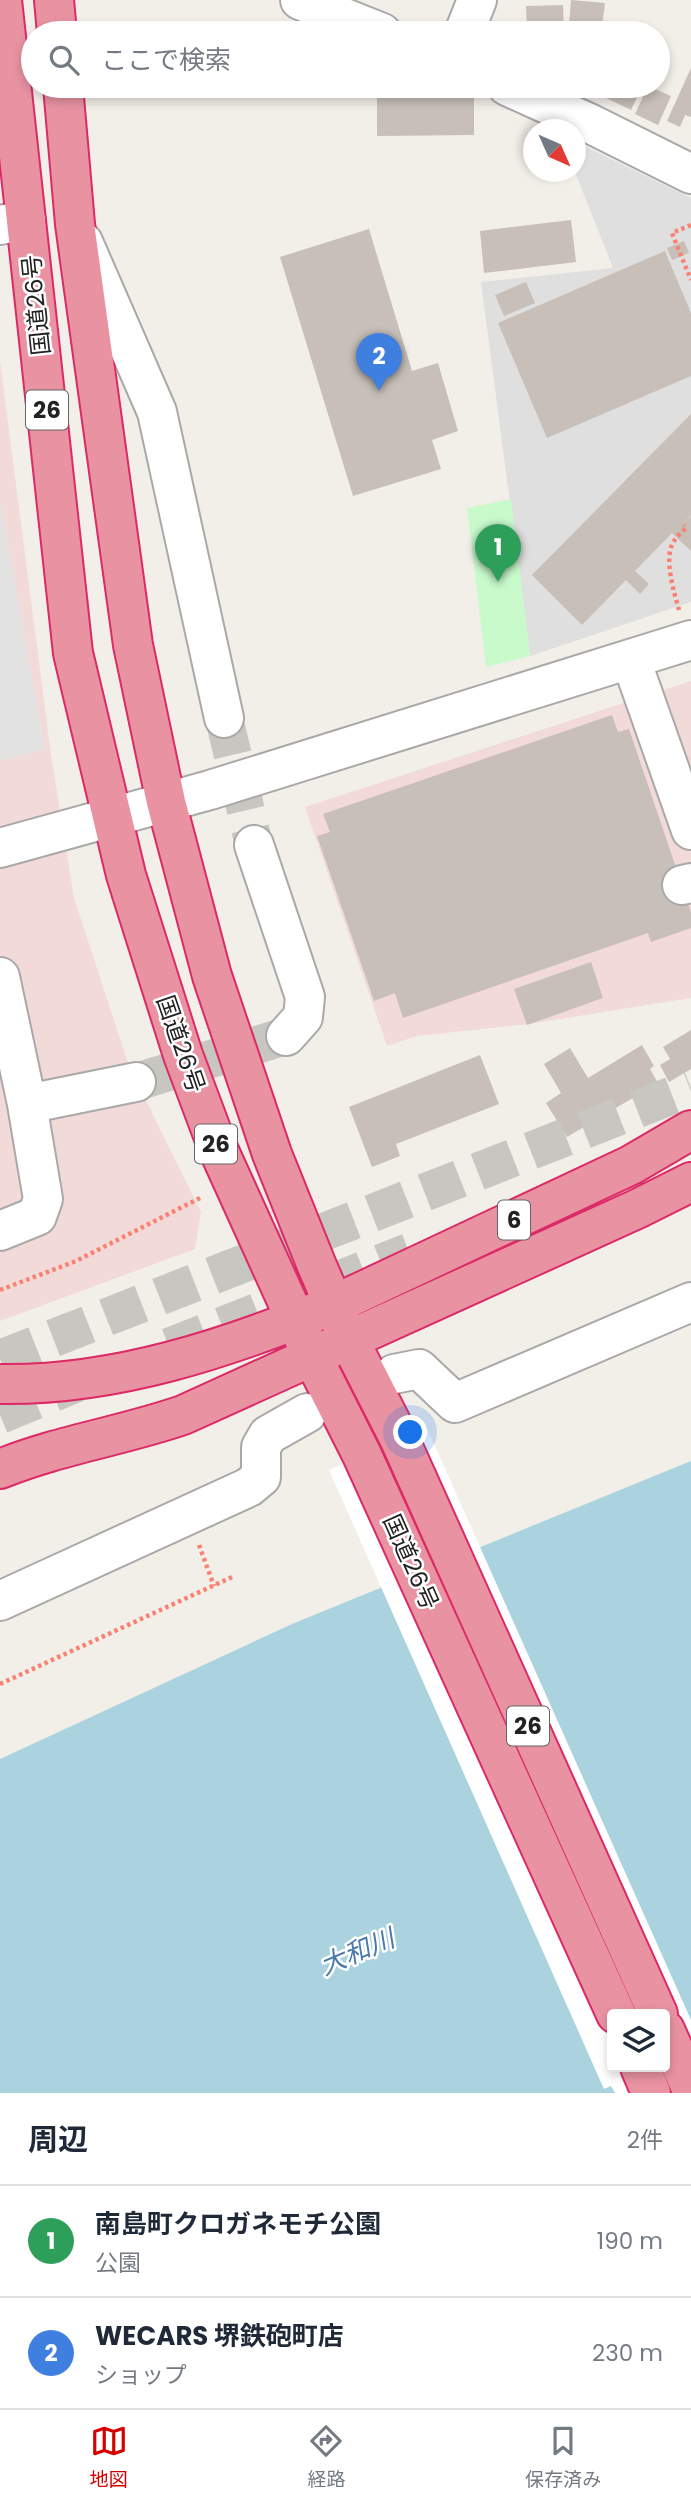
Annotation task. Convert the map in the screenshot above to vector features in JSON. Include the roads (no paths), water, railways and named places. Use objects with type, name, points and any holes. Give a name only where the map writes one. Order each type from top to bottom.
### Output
[{"type":"highway","name":"国道26号","points":[[2,0],[13,222],[73,653],[126,875],[183,1055],[219,1152],[295,1320],[362,1455],[614,2009]]},
{"type":"highway","points":[[54,0],[56,21]]},
{"type":"highway","name":"国道26号","points":[[64,98],[75,224],[133,645],[166,802],[216,989],[272,1154],[333,1305],[399,1438],[656,2009]]},
{"type":"highway","name":"6","points":[[333,1305],[631,1165],[691,1130]]},
{"type":"highway","name":"6","points":[[349,1340],[691,1182]]},
{"type":"highway","points":[[0,1384],[106,1377],[157,1365],[333,1305]]},
{"type":"highway","points":[[0,1469],[50,1452],[183,1415],[349,1340]]},
{"type":"highway","points":[[670,2041],[691,2088]]},
{"type":"highway","points":[[642,2072],[652,2093]]},
{"type":"street","points":[[300,0],[352,21]]},
{"type":"street","points":[[469,21],[477,0]]},
{"type":"street","points":[[533,98],[691,174]]},
{"type":"street","points":[[75,224],[157,412],[224,718]]},
{"type":"street","points":[[0,848],[166,802],[631,660],[685,627]]},
{"type":"street","points":[[631,660],[691,830]]},
{"type":"street","points":[[254,845],[305,997],[303,1017],[286,1036]]},
{"type":"street","points":[[0,978],[27,1104],[43,1199],[37,1216],[1,1230]]},
{"type":"street","points":[[27,1104],[136,1082]]},
{"type":"street","points":[[394,1374],[419,1369],[456,1403],[691,1302]]},
{"type":"street","points":[[0,1601],[249,1487],[261,1477],[261,1447],[268,1435],[307,1413]]},
{"type":"water","name":"大和川","points":[[691,1461],[691,2093],[0,2093],[0,1759],[292,1624]]},
{"type":"tunnel","points":[[224,718],[254,845]]},
{"type":"tunnel","points":[[136,1082],[286,1036]]},
{"type":"tunnel","points":[[0,1359],[691,1088]]},
{"type":"tunnel","points":[[169,1347],[409,1252]]},
{"type":"tunnel","points":[[0,1415],[77,1383]]},
{"type":"place","name":"WECARS 堺鉄砲町店","points":[[379,391]]},
{"type":"place","name":"南島町クロガネモチ公園","points":[[498,582]]}]
